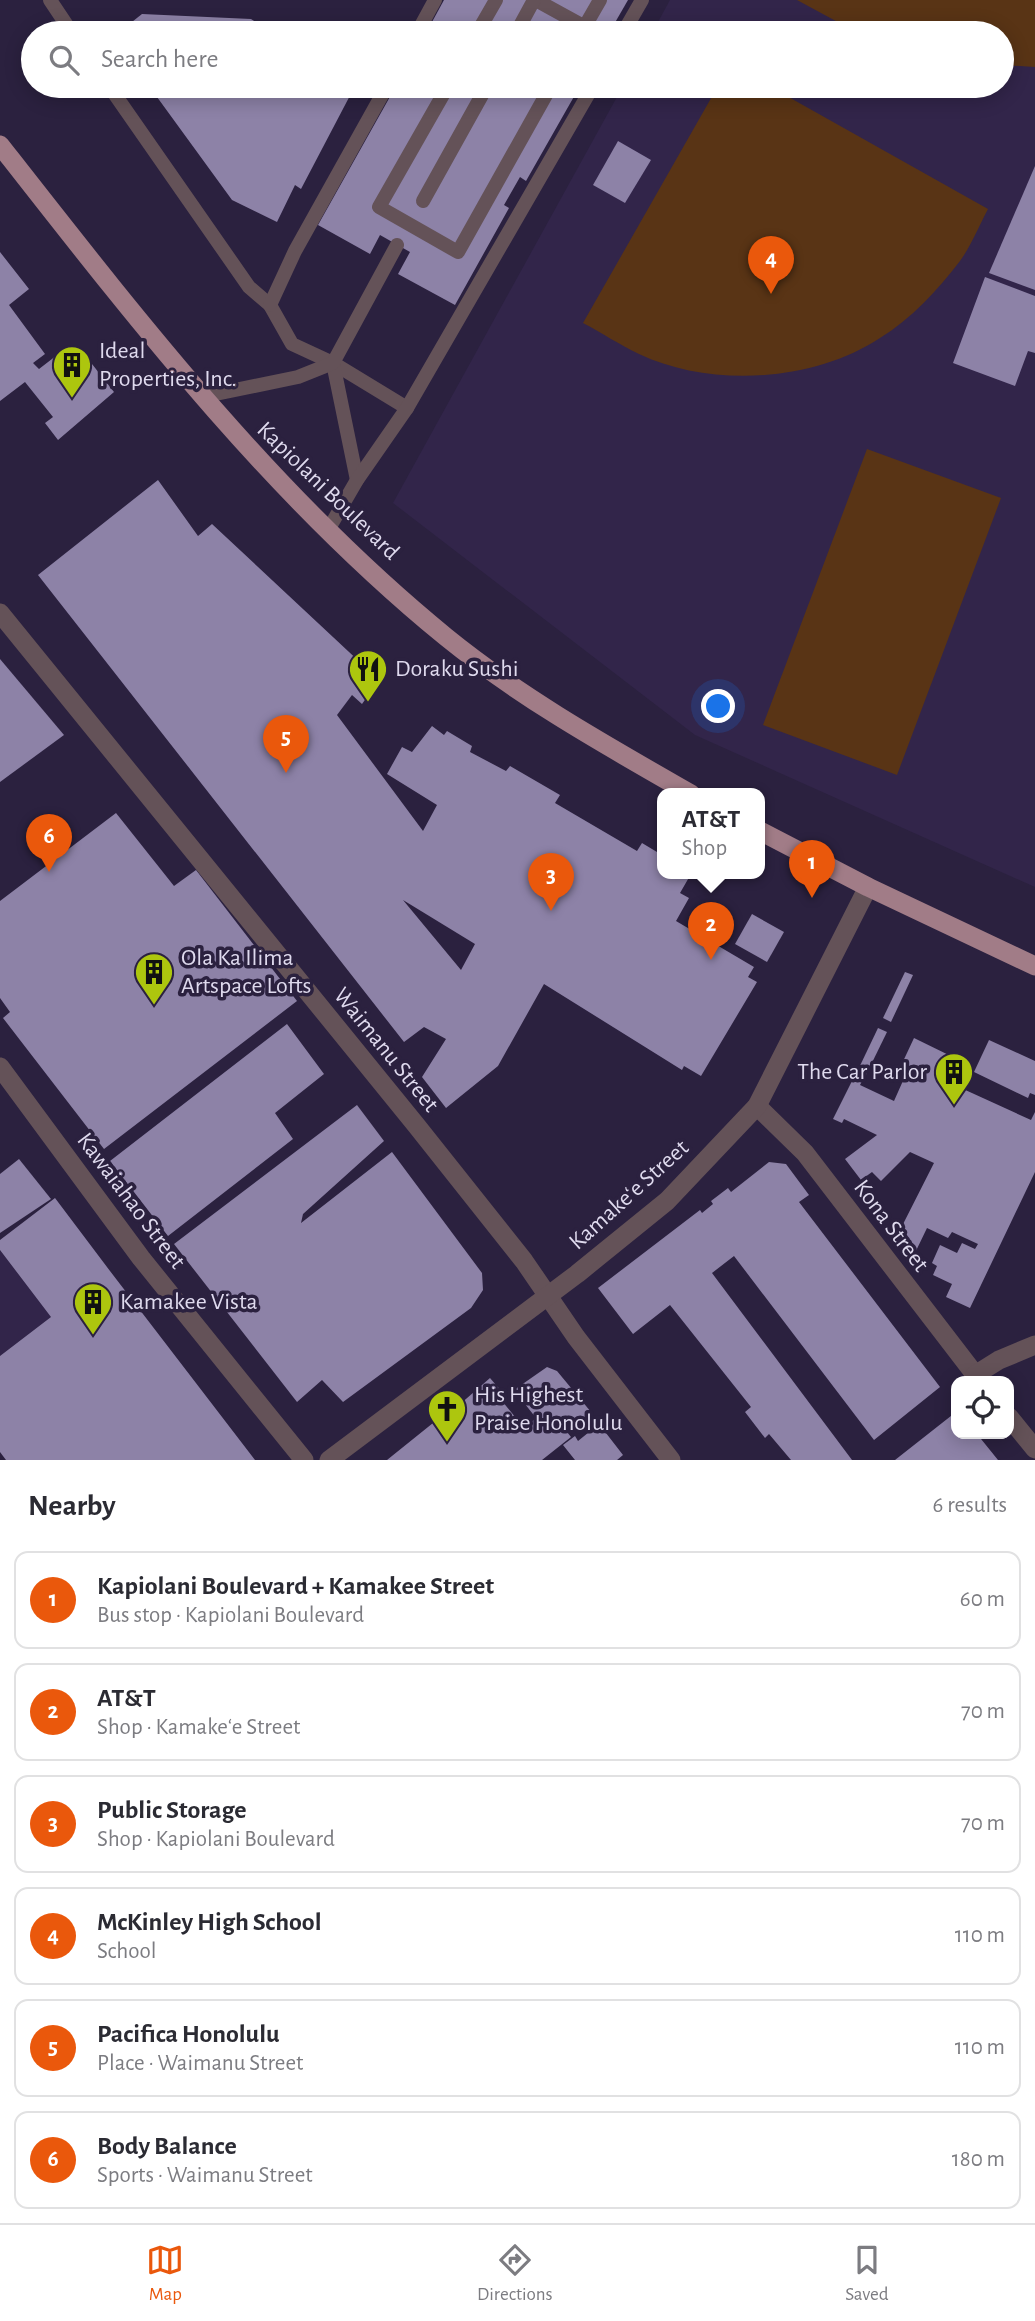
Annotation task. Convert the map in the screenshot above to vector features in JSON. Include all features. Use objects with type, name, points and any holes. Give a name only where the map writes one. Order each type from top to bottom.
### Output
[{"type":"main road","name":"Kapiolani Boulevard","points":[[0,145],[201,397],[328,530],[445,636],[500,678],[681,788]]},
{"type":"main road","points":[[765,834],[868,887],[1035,965]]},
{"type":"street","name":"Waimanu Street","points":[[0,613],[524,1261],[546,1297],[671,1460]]},
{"type":"street","name":"Kamakeʻe Street","points":[[329,1460],[546,1297],[667,1201],[757,1106],[868,887]]},
{"type":"street","name":"Kawaiahao Street","points":[[0,1067],[141,1258],[304,1460]]},
{"type":"street","name":"Kona Street","points":[[757,1106],[805,1153],[975,1376]]},
{"type":"street","points":[[979,1376],[999,1360],[1035,1345]]},
{"type":"street","points":[[1014,1423],[1035,1449]]},
{"type":"lane","points":[[50,0],[64,21]]},
{"type":"lane","points":[[424,21],[435,0]]},
{"type":"lane","points":[[484,21],[496,0]]},
{"type":"lane","points":[[523,21],[535,0],[569,21]]},
{"type":"lane","points":[[588,21],[600,0]]},
{"type":"lane","points":[[630,21],[642,0]]},
{"type":"lane","points":[[117,98],[249,287],[270,305],[292,344],[333,363],[407,408]]},
{"type":"lane","points":[[270,305],[295,251],[380,98]]},
{"type":"lane","points":[[441,98],[379,207],[458,251],[544,98]]},
{"type":"lane","points":[[423,201],[480,98]]},
{"type":"lane","points":[[328,530],[357,480],[407,408],[586,98]]},
{"type":"lane","points":[[201,397],[298,377],[333,363],[397,245]]},
{"type":"lane","points":[[333,363],[357,480]]},
{"type":"shaded area","points":[[670,0],[1035,0],[1035,887],[695,735],[393,503],[616,98],[1014,98],[1014,21],[659,21]]},
{"type":"shaded area","points":[[797,0],[1035,0],[1035,67],[1014,66],[1014,21],[836,21]]},
{"type":"shaded area","points":[[711,98],[790,98],[988,209],[960,261],[923,303],[880,338],[853,353],[824,364],[761,375],[698,372],[667,365],[639,354],[583,323]]},
{"type":"shaded area","points":[[867,449],[1001,498],[897,775],[763,725]]},
{"type":"shaded area","points":[[0,1250],[51,1317],[0,1356]]},
{"type":"building","points":[[444,0],[628,0],[616,21],[433,21]]},
{"type":"building","points":[[142,14],[254,21],[133,21]]},
{"type":"building","points":[[158,98],[349,98],[301,189],[295,185],[277,222],[232,200]]},
{"type":"building","points":[[389,98],[573,98],[526,181],[520,177],[504,205],[509,208],[455,305],[398,274],[410,252],[380,235],[370,254],[318,225]]},
{"type":"building","points":[[618,141],[651,160],[625,203],[593,185]]},
{"type":"building","points":[[1035,166],[1035,290],[989,273]]},
{"type":"building","points":[[0,252],[29,289],[9,305],[45,354],[33,363],[39,369],[61,352],[68,360],[81,350],[114,392],[58,440],[45,423],[53,417],[25,382],[0,401]]},
{"type":"building","points":[[985,277],[1035,296],[1035,353],[1028,351],[1015,386],[953,363]]},
{"type":"building","points":[[158,480],[198,536],[212,524],[379,680],[362,704],[352,695],[337,715],[423,831],[437,805],[387,774],[402,747],[412,752],[432,726],[444,735],[447,731],[472,746],[470,752],[506,771],[510,766],[560,795],[555,803],[637,851],[642,843],[657,852],[657,879],[688,879],[680,893],[689,898],[676,921],[754,967],[748,977],[757,982],[701,1076],[684,1066],[682,1070],[544,984],[498,1066],[446,1108],[422,1077],[446,1039],[424,1027],[404,1042],[38,575]],"holes":[[[403,900],[475,944],[461,970]]]},
{"type":"building","points":[[0,659],[64,735],[0,782]]},
{"type":"building","name":"Ola Ka Ilima Artspace Lofts","points":[[116,813],[174,886],[196,870],[297,1001],[104,1149],[3,1018],[10,1012],[0,998],[0,901]]},
{"type":"building","points":[[752,914],[784,932],[767,962],[735,944]]},
{"type":"building","points":[[905,972],[913,975],[891,1022],[883,1018]]},
{"type":"building","points":[[287,1024],[324,1074],[275,1113],[293,1139],[168,1236],[110,1161]]},
{"type":"building","points":[[878,1028],[887,1032],[865,1077],[857,1072]]},
{"type":"building","points":[[914,1038],[961,1061],[950,1083],[1031,1120],[1035,1112],[1035,1172],[970,1308],[946,1297],[952,1284],[933,1275],[937,1266],[932,1263],[940,1245],[957,1253],[962,1243],[975,1249],[978,1244],[952,1232],[948,1238],[927,1228],[914,1255],[897,1236],[934,1163],[910,1152],[881,1181],[872,1172],[861,1180],[845,1159],[877,1135],[844,1119],[842,1123],[833,1119],[855,1075],[863,1079],[860,1085],[894,1101],[906,1074],[899,1070]]},
{"type":"building","name":"The Car Parlor","points":[[989,1040],[1035,1061],[1035,1095],[1030,1093],[1028,1098],[974,1072]]},
{"type":"building","points":[[357,1105],[384,1141],[303,1214],[301,1223],[392,1152],[482,1273],[483,1290],[471,1308],[343,1402],[322,1380],[297,1402],[174,1244]]},
{"type":"building","points":[[19,1159],[51,1199],[0,1233],[0,1174]]},
{"type":"building","points":[[769,1162],[786,1164],[809,1195],[799,1202],[940,1387],[874,1440],[734,1256],[712,1273],[852,1460],[791,1460],[769,1434],[765,1438],[745,1412],[751,1407],[670,1305],[633,1334],[598,1288],[700,1210],[702,1213],[713,1204],[711,1201],[728,1188],[731,1192]]},
{"type":"building","name":"Kamakee Vista","points":[[55,1198],[255,1460],[6,1460],[0,1452],[0,1356],[51,1317],[0,1250],[0,1240]]},
{"type":"building","points":[[547,1367],[557,1371],[591,1412],[567,1432],[571,1437],[542,1460],[387,1460],[433,1423],[435,1426],[490,1378],[502,1392],[502,1401],[524,1428],[536,1418],[514,1390]]},
{"type":"building","points":[[951,1416],[951,1439],[981,1439],[998,1460],[895,1460]]},
{"type":"building","points":[[599,1424],[623,1455],[617,1460],[575,1460],[563,1445],[575,1436],[578,1441]]},
{"type":"place","name":"McKinley High School","points":[[771,294]]},
{"type":"place","name":"Ideal Properties, Inc.","points":[[72,399]]},
{"type":"place","name":"Doraku Sushi","points":[[368,703]]},
{"type":"place","name":"Pacifica Honolulu","points":[[286,773]]},
{"type":"place","name":"Body Balance","points":[[49,872]]},
{"type":"place","name":"Kapiolani Boulevard + Kamakee Street","points":[[812,898]]},
{"type":"place","name":"Public Storage","points":[[551,911]]},
{"type":"place","name":"AT&T","points":[[711,960]]},
{"type":"place","name":"Ola Ka Ilima Artspace Lofts","points":[[154,1006]]},
{"type":"place","name":"The Car Parlor","points":[[954,1106]]},
{"type":"place","name":"Kamakee Vista","points":[[93,1336]]},
{"type":"place","name":"His Highest Praise Honolulu","points":[[447,1443]]}]
